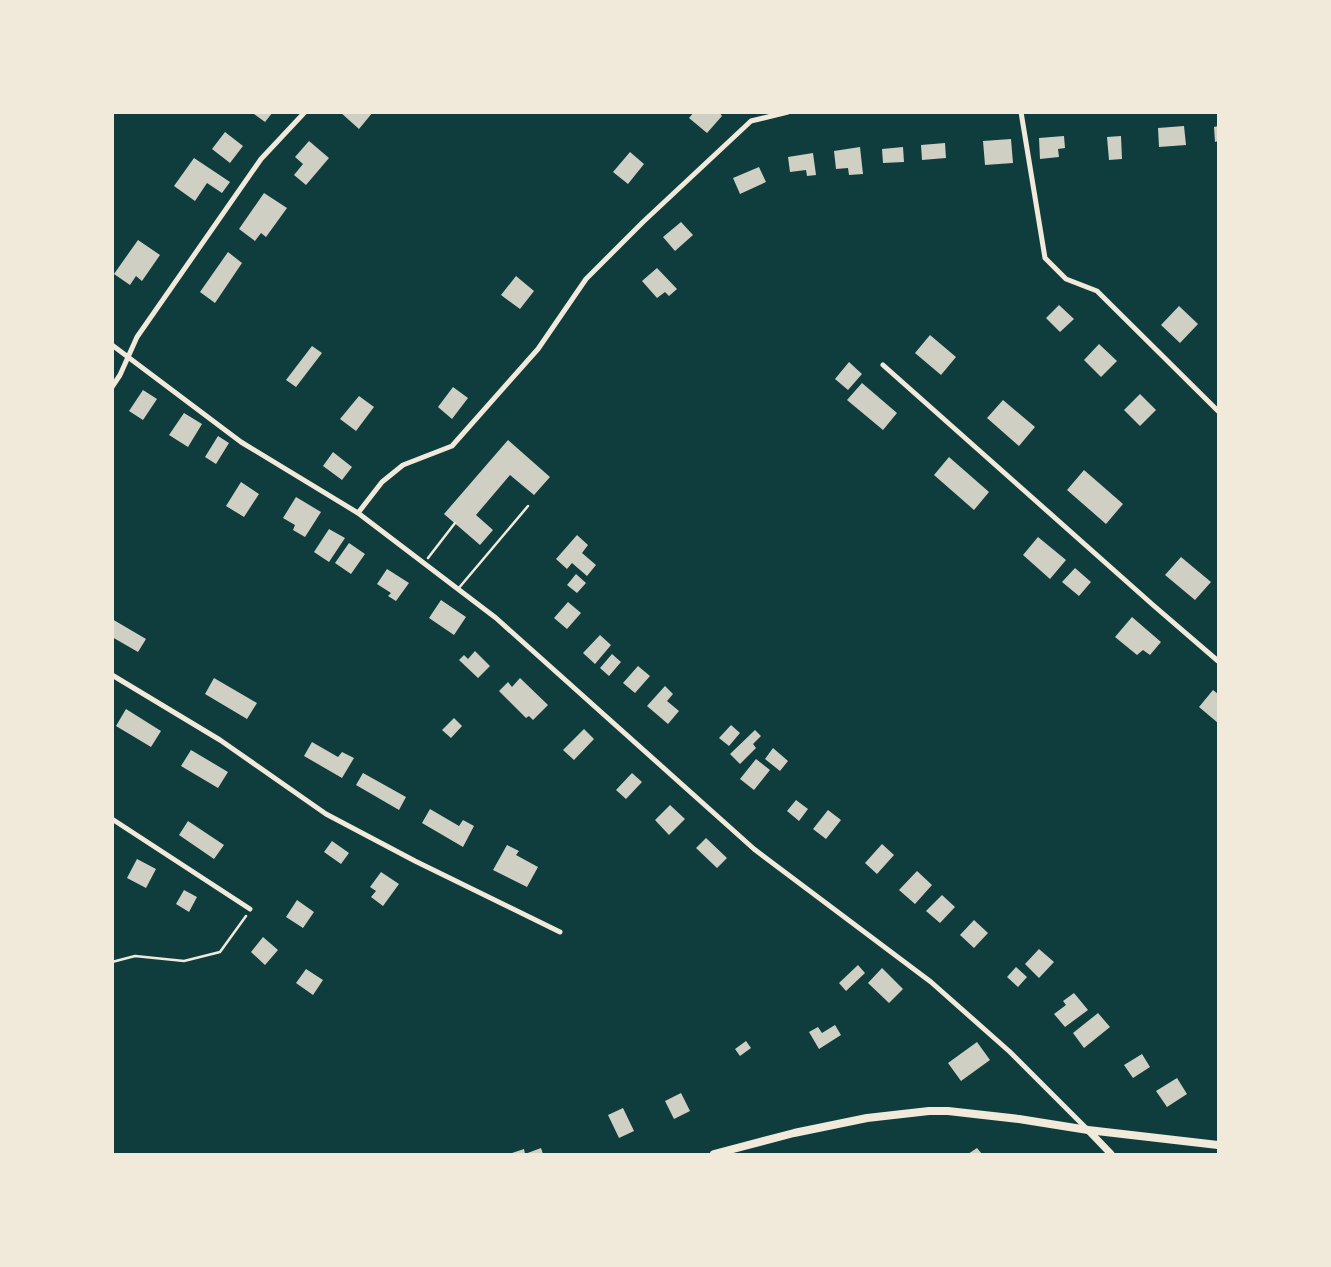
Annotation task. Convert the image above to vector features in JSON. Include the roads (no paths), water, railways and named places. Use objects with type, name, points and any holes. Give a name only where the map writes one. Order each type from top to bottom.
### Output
[{"type":"main road","points":[[714,1154],[794,1133],[867,1118],[929,1111],[1019,1118],[1088,1130],[1218,1145]]},
{"type":"street","points":[[112,387],[137,337],[261,158],[305,112]]},
{"type":"street","points":[[358,513],[382,482],[403,465],[452,446],[538,349],[586,279],[643,222],[751,121],[788,112]]},
{"type":"street","points":[[1021,112],[1045,258],[1066,279],[1097,291],[1218,411]]},
{"type":"street","points":[[112,345],[241,442],[358,513],[496,618],[754,849],[931,982],[1010,1052],[1111,1154]]},
{"type":"street","points":[[883,365],[1218,661]]},
{"type":"street","points":[[112,675],[220,740],[326,814],[415,861],[560,932]]},
{"type":"street","points":[[112,820],[250,909]]},
{"type":"lane","points":[[458,589],[528,506]]}]
